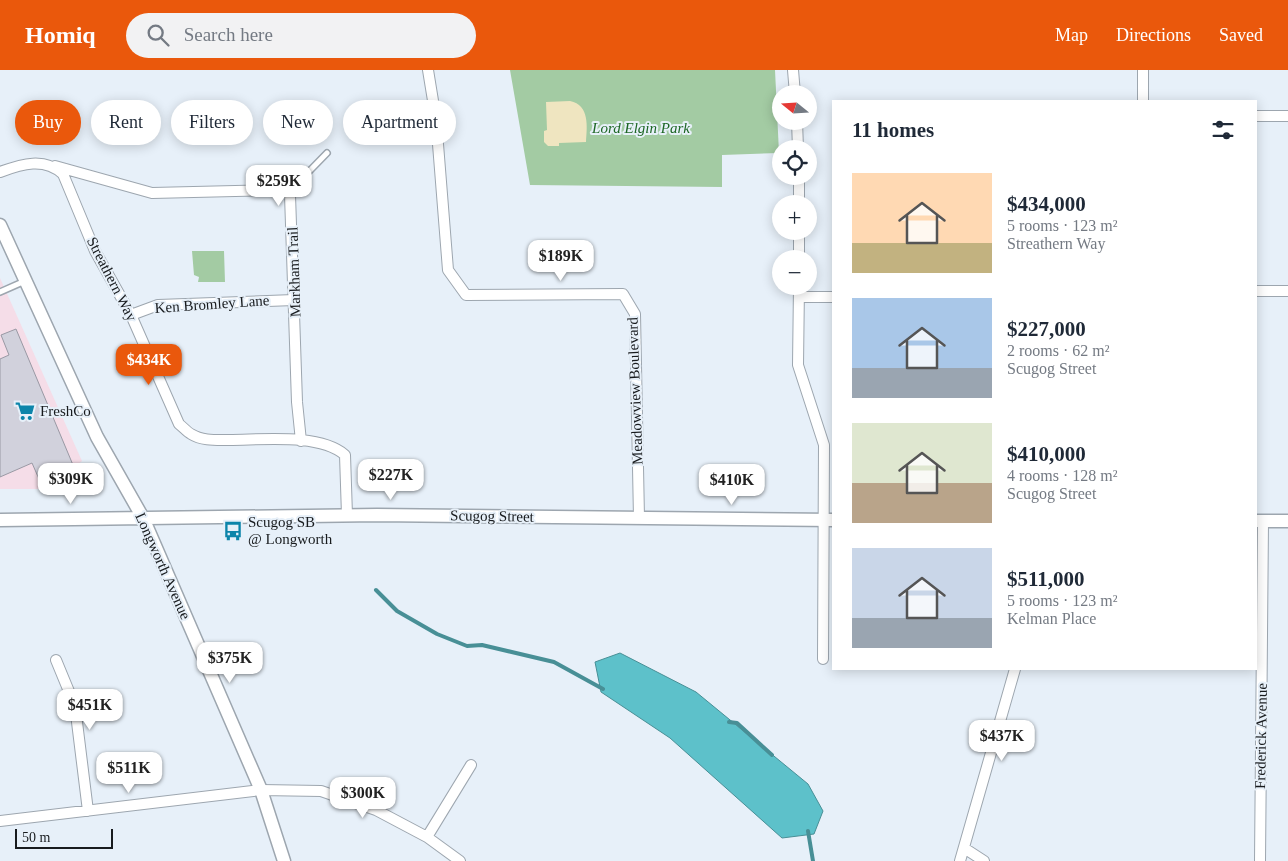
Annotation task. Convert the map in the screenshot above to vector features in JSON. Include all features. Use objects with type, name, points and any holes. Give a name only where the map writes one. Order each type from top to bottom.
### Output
[{"type":"street","name":"Meadowview Boulevard","points":[[428,70],[436,119],[448,270],[466,295],[623,294],[635,314],[639,518]]},
{"type":"street","points":[[793,70],[794,85]]},
{"type":"street","points":[[1143,70],[1144,100]]},
{"type":"street","points":[[1257,116],[1288,116]]},
{"type":"street","points":[[0,172],[26,164],[44,163],[152,193],[283,190],[287,193]]},
{"type":"street","name":"Streathern Way","points":[[54,166],[63,174],[95,251],[131,315],[179,424],[191,434],[208,440],[322,442],[336,447],[345,455],[347,515]]},
{"type":"street","name":"Markham Trail","points":[[287,193],[290,195],[292,212],[298,402],[302,441]]},
{"type":"street","name":"Longworth Avenue","points":[[0,224],[97,437],[143,518],[261,790],[284,861]]},
{"type":"street","points":[[1257,291],[1288,291]]},
{"type":"street","points":[[799,295],[798,365],[824,445],[829,520],[823,659]]},
{"type":"street","points":[[817,295],[832,297]]},
{"type":"street","name":"Ken Bromley Lane","points":[[131,315],[158,305],[294,300]]},
{"type":"street","name":"Scugog Street","points":[[0,520],[347,515],[829,520]]},
{"type":"street","points":[[1260,521],[1288,521]]},
{"type":"street","name":"Frederick Avenue","points":[[1260,521],[1260,861]]},
{"type":"street","points":[[56,660],[75,706],[88,811]]},
{"type":"street","points":[[960,861],[1015,670]]},
{"type":"street","points":[[427,837],[471,765]]},
{"type":"street","points":[[0,821],[261,790],[322,791],[376,810],[427,837],[460,861]]},
{"type":"street","points":[[964,848],[984,861]]},
{"type":"lane","points":[[287,193],[327,153]]},
{"type":"lane","points":[[0,292],[26,280]]},
{"type":"shaded area","name":"FreshCo","points":[[0,278],[82,461],[45,489],[0,489]]},
{"type":"green space","name":"Lord Elgin Park","points":[[510,70],[775,70],[776,85],[772,85],[772,130],[778,130],[778,140],[772,140],[772,153],[722,155],[722,187],[530,185]]},
{"type":"green space","points":[[192,251],[224,251],[225,282],[198,282],[199,277],[194,275]]},
{"type":"sand","points":[[570,101],[581,107],[586,117],[586,142],[559,143],[559,146],[548,146],[544,142],[544,131],[547,130],[546,102]]},
{"type":"water","points":[[620,653],[696,692],[808,784],[823,811],[814,834],[782,838],[670,738],[601,692],[595,662]]},
{"type":"building","name":"FreshCo","points":[[16,329],[73,465],[39,479],[32,463],[0,477],[0,359],[9,355],[1,335]]},
{"type":"waterway","points":[[376,590],[397,611],[437,634],[467,646],[482,645],[554,662],[603,689]]},
{"type":"waterway","points":[[729,722],[737,723],[772,755]]},
{"type":"waterway","points":[[808,831],[813,861]]},
{"type":"place","name":"FreshCo","points":[[25,411]]},
{"type":"place","name":"Scugog SB @ Longworth","points":[[233,531]]}]
